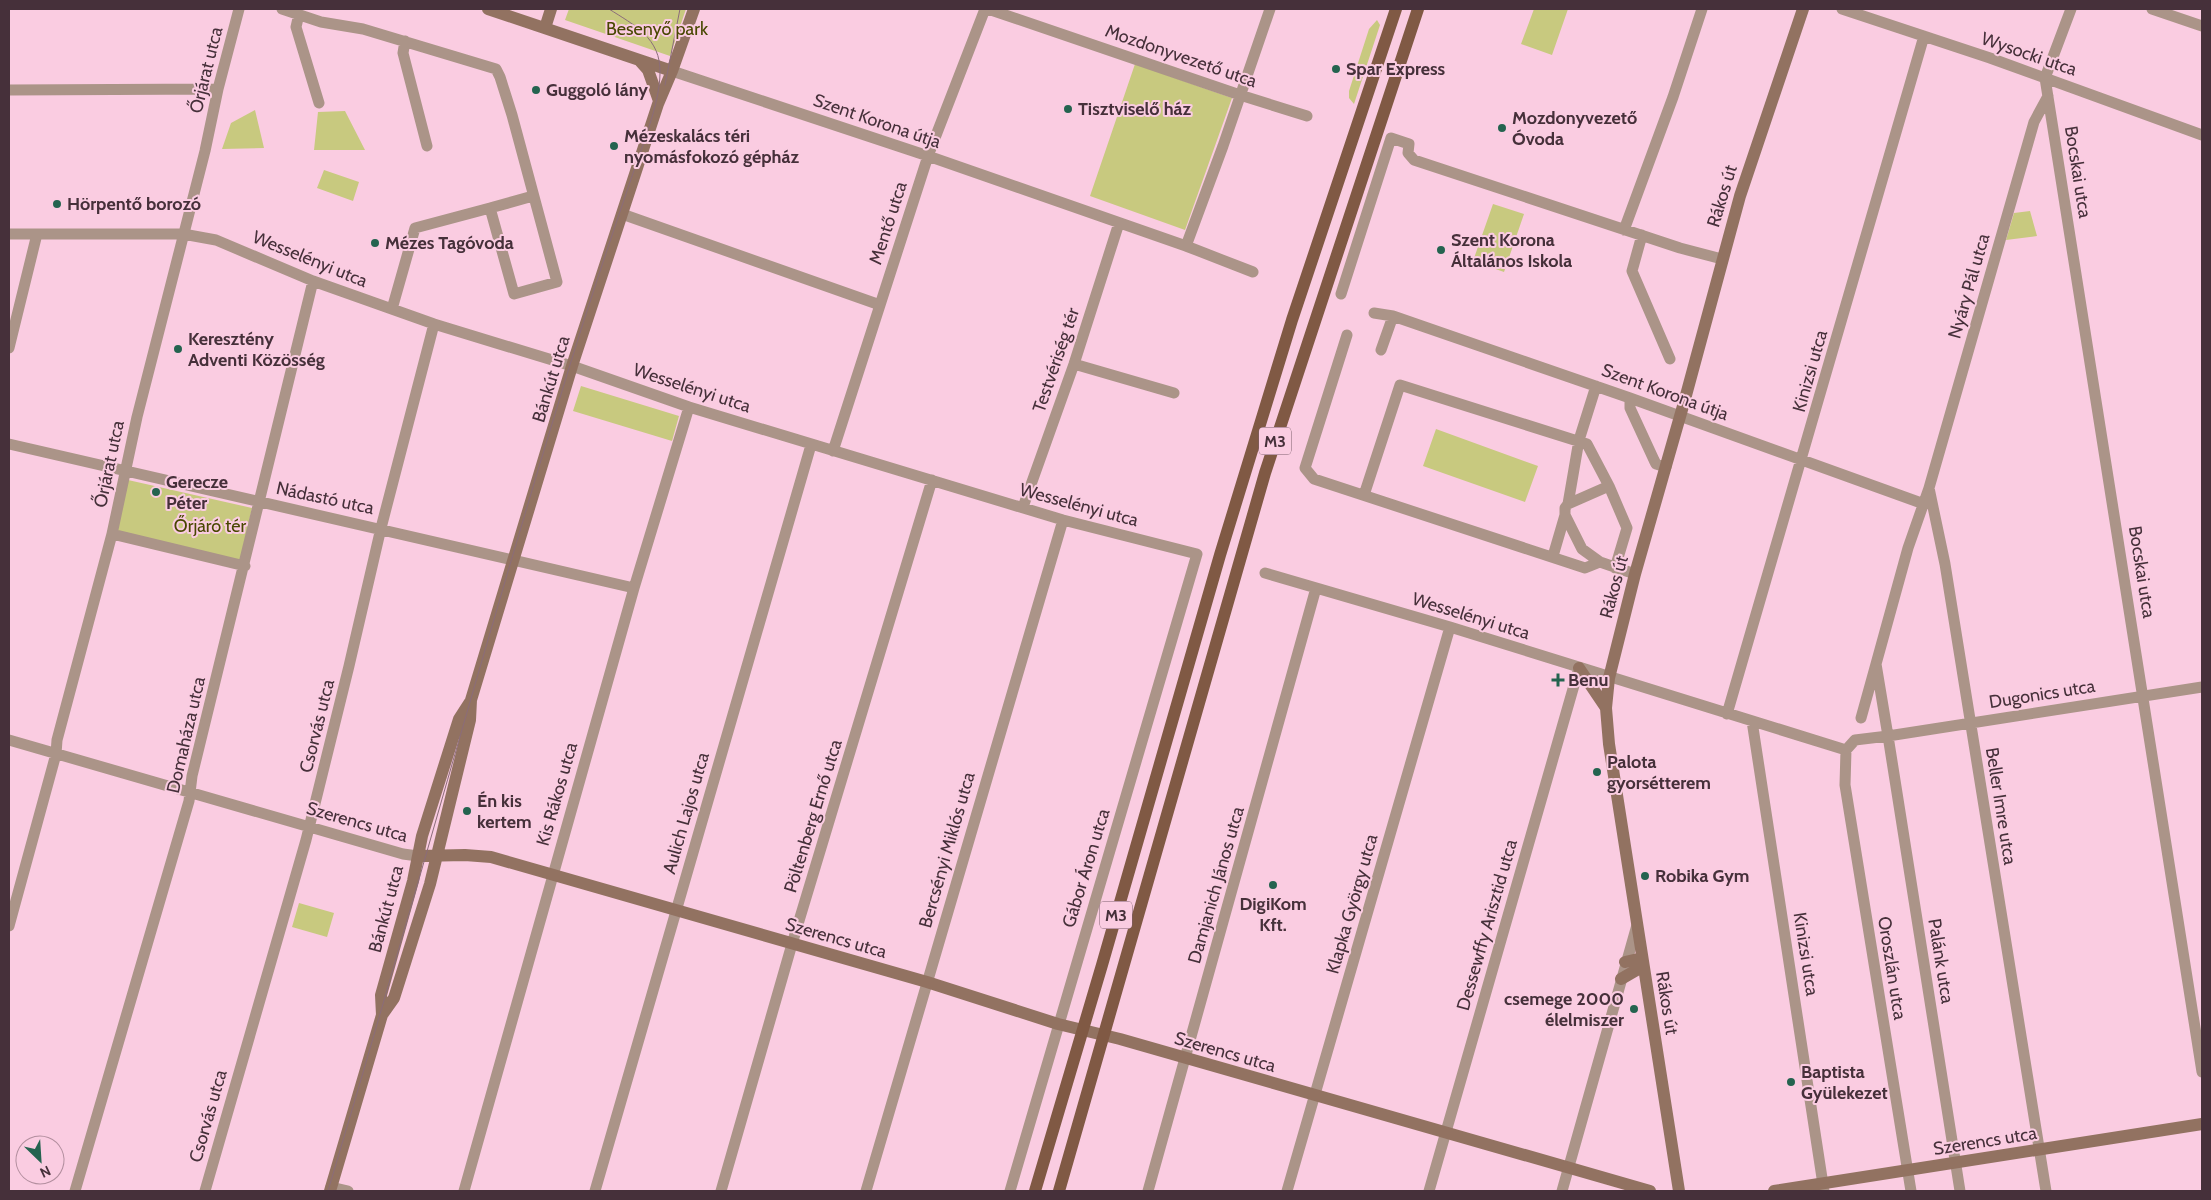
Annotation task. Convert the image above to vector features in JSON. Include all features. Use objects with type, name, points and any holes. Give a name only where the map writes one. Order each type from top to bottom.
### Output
[{"type":"main road","name":"M3","points":[[1035,1191],[1225,536],[1292,320],[1396,9]]},
{"type":"main road","name":"M3","points":[[1059,1191],[1265,473],[1418,9]]},
{"type":"street","name":"Őrjárat utca","points":[[9,926],[56,754],[57,740],[112,534],[205,151],[218,89],[239,9]]},
{"type":"street","points":[[282,9],[321,22],[363,29],[496,69],[500,76],[512,116],[558,282],[514,294],[490,208]]},
{"type":"street","name":"Szent Korona útja","points":[[488,9],[928,156],[1186,246],[1254,272]]},
{"type":"street","points":[[545,28],[552,9]]},
{"type":"street","name":"Bánkút utca","points":[[331,1189],[382,1015],[394,998],[430,884],[470,720],[471,700],[572,366],[659,101],[694,9]]},
{"type":"street","name":"Mentő utca","points":[[833,451],[928,156],[985,9]]},
{"type":"street","name":"Mozdonyvezető utca","points":[[988,9],[1307,116]]},
{"type":"street","points":[[1186,246],[1270,9]]},
{"type":"street","points":[[1624,230],[1673,97],[1702,9]]},
{"type":"street","name":"Rákos út","points":[[1679,1191],[1609,744],[1606,708],[1609,678],[1635,574],[1742,189],[1803,9]]},
{"type":"street","name":"Wysocki utca","points":[[1842,9],[2202,134]]},
{"type":"street","points":[[2045,78],[2071,9]]},
{"type":"street","points":[[2152,9],[2202,26]]},
{"type":"street","points":[[299,14],[296,27],[319,103]]},
{"type":"street","name":"Kinizsi utca","points":[[1727,714],[1924,36]]},
{"type":"street","points":[[405,41],[403,52],[427,146]]},
{"type":"street","points":[[640,61],[648,70],[659,101]]},
{"type":"street","name":"Bocskai utca","points":[[2045,78],[2202,1072]]},
{"type":"street","points":[[9,90],[218,89]]},
{"type":"street","name":"Nyáry Pál utca","points":[[1929,488],[2034,122],[2048,96]]},
{"type":"street","points":[[2034,122],[2044,119],[2052,122]]},
{"type":"street","points":[[1341,294],[1391,138],[1409,144],[1408,153],[1414,160],[1624,230],[1722,259]]},
{"type":"street","points":[[392,309],[416,228],[533,196]]},
{"type":"street","points":[[622,214],[880,305]]},
{"type":"street","name":"Testvériség tér","points":[[1023,508],[1074,364],[1119,223]]},
{"type":"street","name":"Wesselényi utca","points":[[9,234],[184,234],[216,240],[313,281],[434,324],[572,366],[689,408],[1063,520],[1197,554]]},
{"type":"street","points":[[9,348],[37,234]]},
{"type":"street","points":[[1642,235],[1632,271],[1670,359]]},
{"type":"street","name":"Domaháza utca","points":[[75,1191],[191,792],[192,776],[245,566],[313,281]]},
{"type":"street","name":"Szent Korona útja","points":[[1377,311],[1596,386],[1924,504]]},
{"type":"street","points":[[1382,350],[1393,316]]},
{"type":"street","name":"Csorvás utca","points":[[205,1191],[310,826],[381,528],[434,324]]},
{"type":"street","points":[[1348,334],[1305,468],[1314,479],[1586,568],[1600,562]]},
{"type":"street","points":[[1074,364],[1174,393]]},
{"type":"street","points":[[1364,495],[1400,385],[1587,444],[1609,486],[1627,528],[1615,568]]},
{"type":"street","points":[[1553,556],[1567,509],[1579,440],[1596,386]]},
{"type":"street","points":[[1630,398],[1630,408],[1656,464],[1666,467]]},
{"type":"street","name":"Kis Rákos utca","points":[[464,1191],[634,588],[689,408]]},
{"type":"street","name":"Nádastó utca","points":[[9,444],[126,472],[381,528],[634,588]]},
{"type":"street","name":"Aulich Lajos utca","points":[[595,1191],[811,445]]},
{"type":"street","name":"Pöltenberg Ernő utca","points":[[721,1191],[792,944],[932,480]]},
{"type":"street","points":[[1567,509],[1609,486]]},
{"type":"street","points":[[1861,718],[1908,548],[1929,488]]},
{"type":"street","name":"Beller Imre utca","points":[[1929,488],[1945,564],[2046,1191]]},
{"type":"street","points":[[1567,509],[1582,549],[1600,562],[1635,574]]},
{"type":"street","name":"Bercsényi Miklós utca","points":[[866,1191],[1063,520]]},
{"type":"street","points":[[112,534],[245,566]]},
{"type":"street","name":"Gábor Áron utca","points":[[1010,1191],[1197,554]]},
{"type":"street","name":"Wesselényi utca","points":[[1265,573],[1450,627],[1609,678]]},
{"type":"street","name":"Damjanich János utca","points":[[1148,1191],[1316,588]]},
{"type":"street","name":"Klapka György utca","points":[[1287,1191],[1450,627]]},
{"type":"street","name":"Palánk utca","points":[[1876,664],[1960,1191]]},
{"type":"street","points":[[1578,668],[1606,708]]},
{"type":"street","name":"Dessewffy Arisztid utca","points":[[1429,1191],[1578,668]]},
{"type":"street","points":[[1609,678],[1846,750]]},
{"type":"street","name":"Dugonics utca","points":[[1846,750],[1855,740],[2202,687]]},
{"type":"street","name":"Bánkút utca","points":[[382,1015],[381,995],[413,881],[433,800],[459,719],[471,700]]},
{"type":"street","name":"Kinizsi utca","points":[[1752,722],[1824,1188]]},
{"type":"street","name":"Szerencs utca","points":[[9,740],[403,854],[491,857],[927,982],[1058,1024],[1186,1058],[1445,1134],[1650,1191]]},
{"type":"street","name":"Oroszlán utca","points":[[1846,750],[1845,785],[1910,1191]]},
{"type":"street","points":[[1562,1191],[1625,962],[1637,925]]},
{"type":"street","points":[[1622,978],[1640,968],[1644,963],[1638,959],[1625,962]]},
{"type":"street","points":[[1622,978],[1636,977],[1647,984]]},
{"type":"street","name":"Szerencs utca","points":[[1774,1191],[1824,1188],[1907,1171],[2202,1124]]},
{"type":"street","points":[[331,1189],[348,1191]]},
{"type":"green space","name":"Besenyő park","points":[[569,9],[686,9],[670,56],[565,20]]},
{"type":"green space","points":[[1534,9],[1568,9],[1552,55],[1521,44]]},
{"type":"green space","points":[[1377,20],[1380,25],[1354,104],[1349,98],[1349,91],[1369,29]]},
{"type":"green space","points":[[1135,64],[1232,98],[1185,230],[1090,196]]},
{"type":"green space","points":[[255,110],[264,148],[222,149],[231,123]]},
{"type":"green space","points":[[345,111],[365,150],[314,150],[318,112]]},
{"type":"green space","points":[[324,170],[359,182],[353,201],[317,188]]},
{"type":"green space","points":[[1493,204],[1524,214],[1504,272],[1473,261]]},
{"type":"green space","points":[[2030,211],[2037,236],[2006,240],[2014,213]]},
{"type":"green space","points":[[581,386],[679,416],[672,441],[573,411]]},
{"type":"green space","points":[[1436,429],[1538,466],[1525,502],[1423,466]]},
{"type":"green space","name":"Őrjáró tér","points":[[128,480],[252,508],[240,561],[116,532]]},
{"type":"green space","points":[[299,903],[334,913],[327,937],[292,927]]},
{"type":"tram line","points":[[328,1191],[538,471],[614,228],[649,128],[657,99],[660,73],[656,50],[636,27],[609,9]]},
{"type":"tram line","points":[[665,85],[680,9]]},
{"type":"place","name":"Spar Express","points":[[1336,69]]},
{"type":"place","name":"Guggoló lány","points":[[536,90]]},
{"type":"place","name":"Tisztviselő ház","points":[[1068,109]]},
{"type":"place","name":"Mozdonyvezető Óvoda","points":[[1502,128]]},
{"type":"place","name":"Mézeskalács téri nyomásfokozó gépház","points":[[614,146]]},
{"type":"place","name":"Hörpentő borozó","points":[[57,204]]},
{"type":"place","name":"Mézes Tagóvoda","points":[[375,243]]},
{"type":"place","name":"Szent Korona Általános Iskola","points":[[1441,250]]},
{"type":"place","name":"Keresztény Adventi Közösség","points":[[178,349]]},
{"type":"place","name":"Gerecze Péter","points":[[156,492]]},
{"type":"place","name":"Benu","points":[[1558,680]]},
{"type":"place","name":"Palota gyorsétterem","points":[[1597,772]]},
{"type":"place","name":"Én kis kertem","points":[[467,811]]},
{"type":"place","name":"Robika Gym","points":[[1645,876]]},
{"type":"place","name":"DigiKom Kft.","points":[[1273,885]]},
{"type":"place","name":"csemege 2000 élelmiszer","points":[[1634,1009]]},
{"type":"place","name":"Baptista Gyülekezet","points":[[1791,1082]]}]
